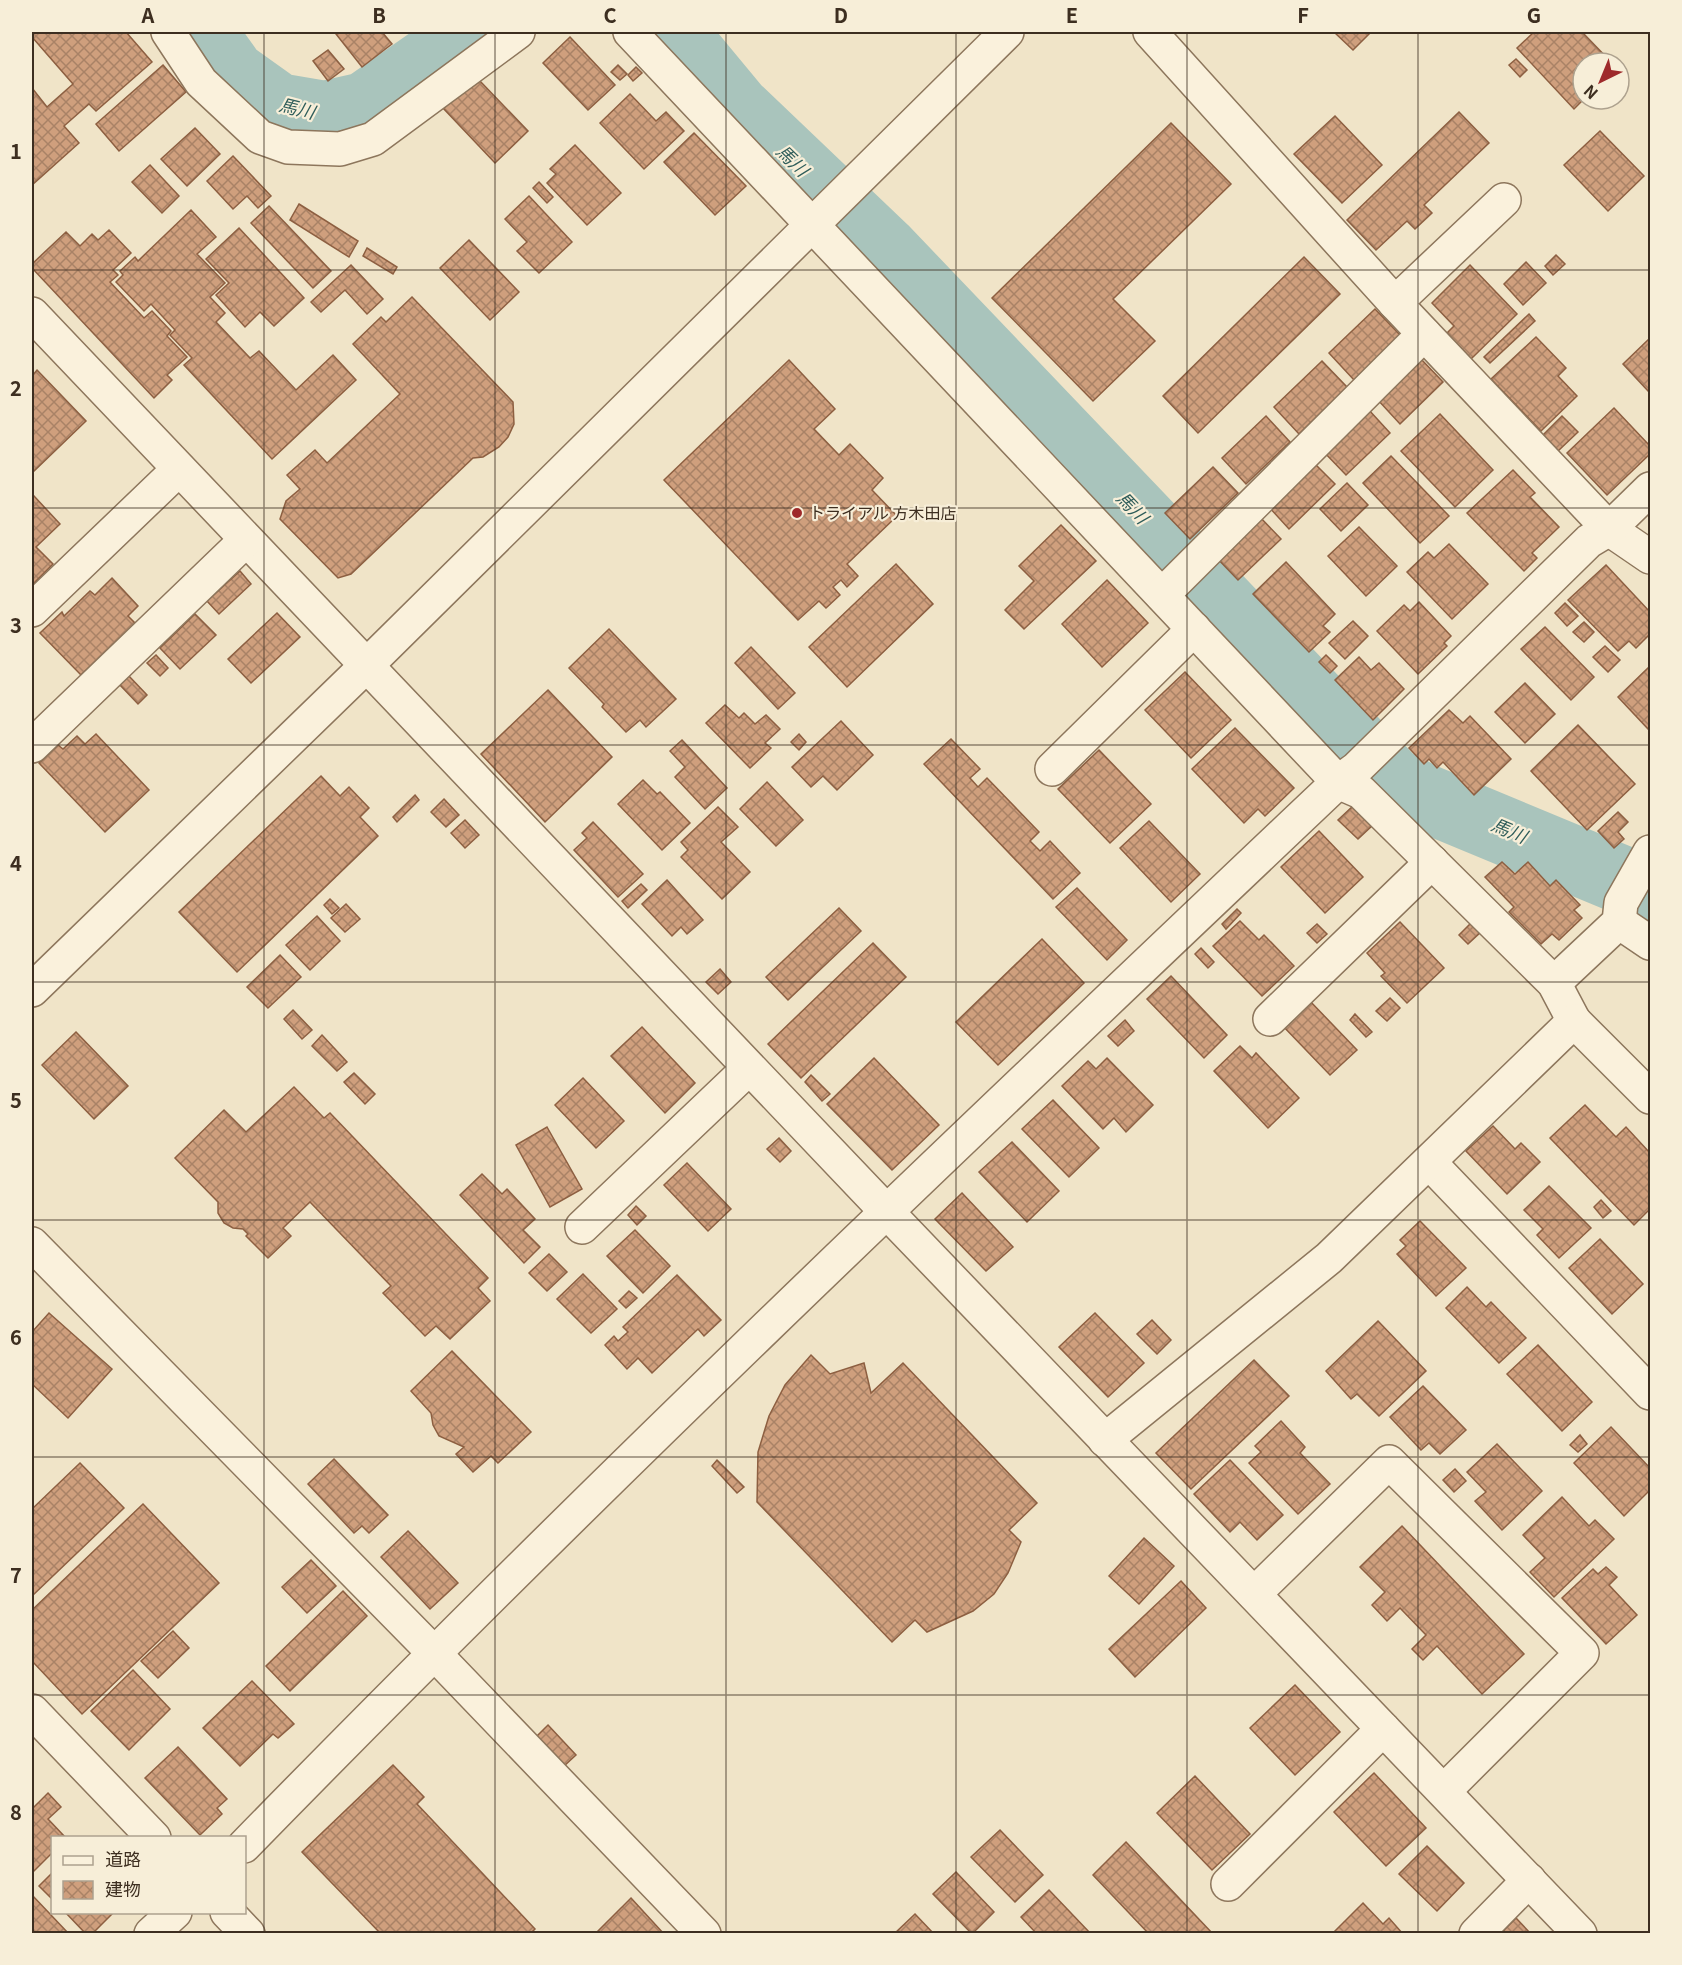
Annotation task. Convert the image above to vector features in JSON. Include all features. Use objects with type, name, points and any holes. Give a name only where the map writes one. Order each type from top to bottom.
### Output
[{"type":"street","points":[[168,32],[201,82],[260,137],[288,147],[340,149],[373,139],[518,32]]},
{"type":"street","points":[[630,32],[817,222],[1168,589],[1194,629],[1347,775],[1361,792],[1554,983],[1574,1020],[1650,1097]]},
{"type":"street","points":[[32,990],[817,222],[1007,32]]},
{"type":"street","points":[[1150,32],[1395,303],[1609,529],[1650,557]]},
{"type":"street","points":[[1395,303],[1504,200]]},
{"type":"street","points":[[32,314],[749,1068],[1580,1934]]},
{"type":"street","points":[[1168,589],[1424,334]]},
{"type":"street","points":[[32,610],[179,469]]},
{"type":"street","points":[[246,1844],[433,1652],[886,1211],[1389,736],[1589,540],[1609,529],[1650,489]]},
{"type":"street","points":[[32,746],[246,540]]},
{"type":"street","points":[[1052,769],[1194,629]]},
{"type":"street","points":[[1554,983],[1620,913],[1647,857]]},
{"type":"street","points":[[1270,1019],[1432,862]]},
{"type":"street","points":[[1620,913],[1650,943]]},
{"type":"street","points":[[1105,1440],[1329,1258],[1430,1163],[1574,1020]]},
{"type":"street","points":[[582,1227],[749,1068]]},
{"type":"street","points":[[1430,1163],[1650,1393]]},
{"type":"street","points":[[32,1244],[433,1652],[704,1934]]},
{"type":"street","points":[[1254,1594],[1389,1462],[1582,1653],[1444,1791]]},
{"type":"street","points":[[32,1711],[152,1836]]},
{"type":"street","points":[[1228,1884],[1383,1729]]},
{"type":"street","points":[[1476,1934],[1529,1880]]},
{"type":"street","points":[[151,1934],[173,1914]]},
{"type":"street","points":[[229,1914],[248,1934]]},
{"type":"building","points":[[32,32],[126,32],[152,62],[96,111],[89,104],[64,126],[79,143],[32,185],[32,88],[47,107],[73,84],[32,37]]},
{"type":"building","points":[[340,32],[382,32],[392,44],[362,67],[336,34]]},
{"type":"building","points":[[1334,32],[1371,32],[1353,50]]},
{"type":"building","points":[[1534,32],[1582,32],[1600,51],[1571,51],[1571,106],[1517,48]]},
{"type":"building","points":[[570,37],[615,85],[588,110],[543,63]]},
{"type":"building","points":[[328,50],[344,69],[328,81],[313,61]]},
{"type":"building","points":[[1516,59],[1527,70],[1520,77],[1509,65]]},
{"type":"building","points":[[163,65],[186,92],[119,151],[96,124]]},
{"type":"building","points":[[618,65],[627,74],[620,80],[611,72]]},
{"type":"building","points":[[636,67],[642,73],[633,81],[628,75]]},
{"type":"building","points":[[479,80],[528,131],[495,163],[443,108]]},
{"type":"building","points":[[630,94],[656,121],[666,112],[684,131],[644,169],[600,123]]},
{"type":"building","points":[[1459,112],[1489,143],[1424,205],[1432,213],[1415,229],[1407,221],[1376,250],[1347,220]]},
{"type":"building","points":[[1335,116],[1382,165],[1342,203],[1294,154]]},
{"type":"building","points":[[1171,123],[1231,184],[1113,299],[1155,341],[1093,401],[992,298]]},
{"type":"building","points":[[195,128],[220,154],[187,186],[161,159]]},
{"type":"building","points":[[1600,131],[1644,176],[1608,211],[1564,165]]},
{"type":"building","points":[[694,133],[746,186],[715,215],[664,162]]},
{"type":"building","points":[[575,145],[621,193],[587,225],[547,183],[556,174],[550,169]]},
{"type":"building","points":[[233,156],[271,196],[258,208],[247,196],[233,209],[207,181]]},
{"type":"building","points":[[150,165],[179,196],[162,213],[132,182]]},
{"type":"building","points":[[539,182],[553,197],[547,203],[533,188]]},
{"type":"building","points":[[529,196],[572,242],[539,273],[517,251],[527,242],[505,219]]},
{"type":"building","points":[[299,204],[358,241],[349,257],[290,220]]},
{"type":"building","points":[[269,206],[331,271],[313,288],[251,223]]},
{"type":"building","points":[[191,210],[216,237],[197,254],[225,283],[210,297],[225,313],[216,322],[250,358],[259,351],[296,390],[333,355],[356,380],[272,459],[184,365],[192,358],[170,335],[175,330],[151,304],[144,311],[116,282],[123,275],[120,271],[135,257],[138,261]]},
{"type":"building","points":[[239,228],[304,298],[274,326],[260,312],[245,327],[216,295],[229,283],[206,259]]},
{"type":"building","points":[[109,230],[131,253],[113,270],[118,275],[110,282],[144,318],[152,311],[171,331],[167,336],[187,357],[167,375],[172,380],[154,398],[32,268],[32,264],[66,232],[80,246],[92,234],[98,240]]},
{"type":"building","points":[[469,240],[519,292],[490,320],[440,268]]},
{"type":"building","points":[[367,248],[397,267],[393,274],[363,256]]},
{"type":"building","points":[[1556,255],[1565,264],[1553,275],[1545,266]]},
{"type":"building","points":[[1304,257],[1340,294],[1198,433],[1163,396]]},
{"type":"building","points":[[1526,262],[1546,283],[1523,305],[1504,284]]},
{"type":"building","points":[[351,265],[383,299],[367,314],[345,290],[321,312],[311,302]]},
{"type":"building","points":[[1470,265],[1517,314],[1471,359],[1447,333],[1454,326],[1432,303]]},
{"type":"building","points":[[412,297],[513,402],[514,424],[508,437],[499,447],[483,457],[473,458],[351,574],[338,578],[280,519],[286,501],[300,489],[287,475],[315,450],[327,463],[400,394],[353,344],[381,317],[386,322]]},
{"type":"building","points":[[1375,309],[1400,335],[1354,380],[1329,353]]},
{"type":"building","points":[[1529,314],[1535,321],[1490,363],[1484,357]]},
{"type":"building","points":[[1536,337],[1566,368],[1558,376],[1577,396],[1541,431],[1491,379]]},
{"type":"building","points":[[1650,338],[1650,393],[1623,364]]},
{"type":"building","points":[[1421,359],[1443,382],[1400,424],[1378,400]]},
{"type":"building","points":[[789,360],[835,409],[814,429],[839,455],[850,444],[883,478],[872,490],[897,516],[847,564],[858,576],[847,587],[841,580],[833,587],[840,595],[826,608],[819,601],[798,620],[664,480]]},
{"type":"building","points":[[1322,361],[1347,387],[1299,434],[1274,407]]},
{"type":"building","points":[[37,370],[86,421],[32,473],[32,376]]},
{"type":"building","points":[[1614,408],[1650,446],[1650,454],[1607,495],[1567,453]]},
{"type":"building","points":[[1368,409],[1390,433],[1346,475],[1323,451]]},
{"type":"building","points":[[1440,414],[1493,470],[1455,507],[1401,451]]},
{"type":"building","points":[[1266,416],[1290,442],[1246,484],[1222,458]]},
{"type":"building","points":[[1562,416],[1578,432],[1557,452],[1542,436]]},
{"type":"building","points":[[1391,456],[1449,516],[1420,543],[1363,483]]},
{"type":"building","points":[[1314,463],[1335,484],[1289,529],[1268,506]]},
{"type":"building","points":[[1213,467],[1238,493],[1190,539],[1165,513]]},
{"type":"building","points":[[1513,470],[1535,493],[1530,497],[1559,527],[1532,553],[1537,558],[1524,571],[1467,513]]},
{"type":"building","points":[[1347,483],[1368,505],[1341,531],[1320,509]]},
{"type":"building","points":[[34,496],[60,524],[36,547],[53,564],[32,585],[32,499]]},
{"type":"building","points":[[1257,514],[1281,539],[1238,580],[1214,555]]},
{"type":"building","points":[[1061,525],[1096,561],[1024,629],[1005,610],[1034,581],[1019,566]]},
{"type":"building","points":[[1359,527],[1397,566],[1366,596],[1328,556]]},
{"type":"building","points":[[1449,544],[1488,584],[1452,619],[1407,572],[1428,552],[1434,558]]},
{"type":"building","points":[[1286,562],[1335,614],[1323,626],[1330,632],[1309,652],[1253,594]]},
{"type":"building","points":[[896,564],[933,604],[847,687],[809,647]]},
{"type":"building","points":[[1606,565],[1650,612],[1650,634],[1636,648],[1629,641],[1618,651],[1568,600]]},
{"type":"building","points":[[240,571],[251,584],[219,614],[207,601]]},
{"type":"building","points":[[112,578],[138,606],[128,616],[136,624],[81,675],[40,633],[62,612],[64,616],[90,591],[95,595]]},
{"type":"building","points":[[1107,580],[1148,623],[1102,667],[1062,624]]},
{"type":"building","points":[[1419,602],[1451,636],[1444,643],[1447,646],[1418,674],[1377,631],[1404,605],[1410,611]]},
{"type":"building","points":[[1565,603],[1578,616],[1567,626],[1555,613]]},
{"type":"building","points":[[277,613],[300,637],[251,683],[228,659]]},
{"type":"building","points":[[195,614],[216,635],[180,669],[160,648]]},
{"type":"building","points":[[1353,621],[1368,636],[1345,659],[1329,643]]},
{"type":"building","points":[[1584,622],[1594,632],[1584,642],[1573,632]]},
{"type":"building","points":[[1545,627],[1594,677],[1571,700],[1521,649]]},
{"type":"building","points":[[609,629],[676,699],[646,727],[640,720],[626,732],[602,707],[604,704],[569,668]]},
{"type":"building","points":[[1605,646],[1620,660],[1608,672],[1593,657]]},
{"type":"building","points":[[751,647],[795,693],[778,709],[735,663]]},
{"type":"building","points":[[156,655],[168,668],[160,676],[147,663]]},
{"type":"building","points":[[1326,655],[1337,666],[1330,673],[1319,662]]},
{"type":"building","points":[[1359,657],[1371,670],[1379,663],[1404,689],[1373,720],[1335,680]]},
{"type":"building","points":[[1650,666],[1650,731],[1618,697]]},
{"type":"building","points":[[1185,672],[1231,720],[1191,758],[1145,710]]},
{"type":"building","points":[[128,675],[147,695],[138,704],[119,684]]},
{"type":"building","points":[[1525,683],[1555,714],[1525,743],[1495,712]]},
{"type":"building","points":[[548,690],[612,757],[545,822],[481,754]]},
{"type":"building","points":[[725,705],[739,718],[744,713],[755,724],[766,715],[780,729],[765,743],[771,748],[750,768],[706,723]]},
{"type":"building","points":[[1449,710],[1463,723],[1470,716],[1511,759],[1474,795],[1443,762],[1437,768],[1429,759],[1424,764],[1409,748]]},
{"type":"building","points":[[841,721],[873,755],[837,790],[823,776],[811,787],[792,767]]},
{"type":"building","points":[[1578,725],[1635,784],[1587,830],[1531,771]]},
{"type":"building","points":[[1235,728],[1294,788],[1265,816],[1258,809],[1244,823],[1192,769]]},
{"type":"building","points":[[96,734],[149,790],[105,832],[39,763],[58,745],[63,749],[77,736],[85,744]]},
{"type":"building","points":[[799,734],[806,742],[799,750],[791,742]]},
{"type":"building","points":[[951,739],[980,769],[970,778],[978,787],[987,778],[1039,832],[1030,841],[1040,851],[1050,841],[1080,873],[1053,899],[924,764]]},
{"type":"building","points":[[682,740],[727,788],[705,809],[675,777],[685,767],[670,751]]},
{"type":"building","points":[[1099,750],[1151,804],[1110,843],[1058,789]]},
{"type":"building","points":[[321,776],[340,796],[349,787],[369,808],[360,817],[378,836],[237,972],[179,912]]},
{"type":"building","points":[[643,780],[657,794],[660,792],[690,823],[662,850],[618,804]]},
{"type":"building","points":[[767,782],[803,820],[776,846],[740,809]]},
{"type":"building","points":[[415,795],[419,800],[397,822],[393,817]]},
{"type":"building","points":[[444,799],[459,815],[446,827],[431,812]]},
{"type":"building","points":[[1354,805],[1373,825],[1358,839],[1338,820]]},
{"type":"building","points":[[718,807],[738,827],[721,842],[750,872],[722,899],[681,857],[688,850],[681,842]]},
{"type":"building","points":[[1618,812],[1628,822],[1618,832],[1624,839],[1614,848],[1598,831]]},
{"type":"building","points":[[465,820],[479,835],[465,848],[451,833]]},
{"type":"building","points":[[1149,821],[1200,874],[1171,902],[1120,848]]},
{"type":"building","points":[[593,822],[643,874],[618,897],[574,850],[587,838],[582,833]]},
{"type":"building","points":[[1319,831],[1363,877],[1325,913],[1281,867]]},
{"type":"building","points":[[1502,862],[1515,874],[1528,862],[1550,886],[1556,880],[1580,905],[1574,910],[1582,918],[1559,940],[1552,934],[1541,944],[1509,912],[1514,907],[1485,877]]},
{"type":"building","points":[[667,880],[703,920],[687,934],[681,927],[672,936],[642,904]]},
{"type":"building","points":[[641,884],[647,890],[628,908],[622,901]]},
{"type":"building","points":[[1077,888],[1127,940],[1107,960],[1056,907]]},
{"type":"building","points":[[330,899],[339,908],[332,914],[324,905]]},
{"type":"building","points":[[346,904],[360,919],[345,932],[331,918]]},
{"type":"building","points":[[839,908],[861,931],[788,1000],[766,977]]},
{"type":"building","points":[[1237,909],[1241,913],[1226,929],[1222,924]]},
{"type":"building","points":[[317,916],[340,941],[310,970],[286,945]]},
{"type":"building","points":[[1240,921],[1259,940],[1264,935],[1294,966],[1262,996],[1213,946]]},
{"type":"building","points":[[1400,922],[1444,968],[1407,1003],[1381,976],[1385,973],[1367,953]]},
{"type":"building","points":[[1472,922],[1482,931],[1468,944],[1459,935]]},
{"type":"building","points":[[1317,924],[1327,934],[1317,943],[1307,933]]},
{"type":"building","points":[[1042,939],[1084,983],[998,1065],[956,1022]]},
{"type":"building","points":[[873,943],[906,977],[801,1078],[768,1044]]},
{"type":"building","points":[[1201,948],[1214,962],[1208,968],[1195,954]]},
{"type":"building","points":[[280,955],[301,977],[268,1008],[247,987]]},
{"type":"building","points":[[720,969],[731,982],[718,994],[706,982]]},
{"type":"building","points":[[1171,976],[1227,1035],[1204,1058],[1147,999]]},
{"type":"building","points":[[1390,998],[1400,1008],[1387,1021],[1376,1011]]},
{"type":"building","points":[[1308,999],[1357,1050],[1330,1075],[1281,1024]]},
{"type":"building","points":[[293,1010],[312,1030],[302,1039],[284,1019]]},
{"type":"building","points":[[1355,1014],[1372,1032],[1366,1037],[1350,1020]]},
{"type":"building","points":[[1125,1020],[1134,1031],[1118,1046],[1108,1036]]},
{"type":"building","points":[[642,1027],[695,1083],[665,1113],[611,1056]]},
{"type":"building","points":[[76,1032],[128,1086],[94,1119],[42,1065]]},
{"type":"building","points":[[322,1035],[347,1062],[337,1071],[312,1046]]},
{"type":"building","points":[[1240,1046],[1252,1058],[1256,1053],[1299,1098],[1268,1128],[1214,1071]]},
{"type":"building","points":[[874,1058],[939,1125],[892,1170],[827,1104]]},
{"type":"building","points":[[1107,1058],[1153,1105],[1126,1132],[1114,1118],[1103,1129],[1062,1086],[1088,1061],[1096,1069]]},
{"type":"building","points":[[354,1073],[375,1094],[365,1104],[344,1082]]},
{"type":"building","points":[[811,1075],[830,1094],[822,1101],[805,1082]]},
{"type":"building","points":[[583,1078],[624,1121],[596,1148],[555,1105]]},
{"type":"building","points":[[294,1087],[324,1118],[330,1113],[488,1278],[478,1288],[490,1301],[450,1339],[436,1326],[425,1336],[383,1293],[391,1286],[310,1202],[283,1228],[291,1236],[268,1258],[246,1236],[248,1234],[243,1229],[233,1228],[224,1223],[218,1213],[218,1202],[175,1158],[224,1110],[246,1132]]},
{"type":"building","points":[[1053,1100],[1099,1148],[1069,1177],[1022,1129]]},
{"type":"building","points":[[1585,1105],[1616,1137],[1626,1127],[1650,1153],[1650,1209],[1634,1225],[1550,1138]]},
{"type":"building","points":[[1493,1126],[1515,1149],[1521,1143],[1540,1162],[1507,1194],[1466,1151]]},
{"type":"building","points":[[547,1127],[582,1189],[550,1207],[516,1145]]},
{"type":"building","points":[[779,1138],[791,1151],[780,1162],[767,1149]]},
{"type":"building","points":[[1012,1142],[1059,1191],[1027,1222],[979,1172]]},
{"type":"building","points":[[687,1163],[731,1209],[708,1231],[664,1185]]},
{"type":"building","points":[[482,1174],[502,1194],[507,1189],[535,1219],[523,1230],[540,1247],[524,1263],[460,1195]]},
{"type":"building","points":[[1549,1186],[1591,1228],[1559,1258],[1537,1235],[1543,1229],[1524,1210]]},
{"type":"building","points":[[962,1193],[1013,1247],[986,1271],[935,1219]]},
{"type":"building","points":[[1601,1200],[1611,1211],[1603,1218],[1594,1207]]},
{"type":"building","points":[[636,1206],[646,1216],[637,1225],[628,1215]]},
{"type":"building","points":[[1420,1221],[1466,1268],[1436,1296],[1397,1254],[1406,1246],[1400,1240]]},
{"type":"building","points":[[635,1230],[670,1266],[643,1293],[607,1256]]},
{"type":"building","points":[[1600,1239],[1643,1284],[1612,1314],[1569,1268]]},
{"type":"building","points":[[549,1254],[567,1272],[547,1291],[529,1273]]},
{"type":"building","points":[[583,1274],[617,1309],[591,1333],[557,1299]]},
{"type":"building","points":[[677,1275],[721,1320],[704,1336],[698,1329],[652,1373],[638,1358],[627,1369],[605,1345],[614,1336],[618,1341],[628,1332],[623,1327]]},
{"type":"building","points":[[1467,1287],[1486,1307],[1491,1302],[1526,1338],[1499,1363],[1446,1308]]},
{"type":"building","points":[[629,1291],[637,1298],[626,1308],[619,1301]]},
{"type":"building","points":[[49,1313],[112,1369],[68,1418],[32,1384],[32,1332]]},
{"type":"building","points":[[1095,1313],[1144,1363],[1108,1397],[1059,1347]]},
{"type":"building","points":[[1152,1320],[1171,1340],[1157,1354],[1137,1334]]},
{"type":"building","points":[[1378,1321],[1426,1371],[1379,1416],[1357,1394],[1351,1399],[1326,1371]]},
{"type":"building","points":[[1538,1345],[1592,1402],[1562,1431],[1507,1374]]},
{"type":"building","points":[[452,1351],[531,1432],[498,1463],[491,1456],[473,1472],[456,1454],[464,1447],[439,1436],[433,1425],[431,1413],[411,1391]]},
{"type":"building","points":[[811,1355],[830,1374],[864,1363],[871,1393],[903,1363],[1037,1503],[1009,1530],[1021,1542],[1008,1573],[994,1594],[973,1611],[927,1632],[915,1620],[892,1642],[757,1502],[758,1452],[769,1416],[785,1385]]},
{"type":"building","points":[[1254,1360],[1289,1396],[1191,1489],[1156,1453]]},
{"type":"building","points":[[1423,1386],[1466,1430],[1440,1454],[1429,1443],[1421,1450],[1390,1417]]},
{"type":"building","points":[[1281,1421],[1305,1447],[1300,1453],[1330,1484],[1298,1514],[1249,1463],[1261,1452],[1255,1446]]},
{"type":"building","points":[[1611,1427],[1650,1468],[1650,1490],[1624,1516],[1574,1463]]},
{"type":"building","points":[[1580,1435],[1587,1444],[1578,1452],[1570,1445]]},
{"type":"building","points":[[1497,1444],[1542,1491],[1502,1530],[1475,1501],[1486,1492],[1467,1472]]},
{"type":"building","points":[[334,1459],[388,1515],[369,1533],[362,1526],[354,1533],[308,1484]]},
{"type":"building","points":[[717,1460],[744,1487],[737,1493],[712,1466]]},
{"type":"building","points":[[1230,1460],[1283,1515],[1257,1540],[1240,1522],[1230,1532],[1194,1494]]},
{"type":"building","points":[[80,1463],[124,1508],[32,1596],[32,1509]]},
{"type":"building","points":[[1455,1469],[1466,1481],[1454,1492],[1443,1480]]},
{"type":"building","points":[[1562,1497],[1589,1526],[1595,1520],[1614,1539],[1554,1597],[1530,1572],[1545,1558],[1523,1535]]},
{"type":"building","points":[[143,1504],[219,1583],[82,1714],[32,1661],[32,1610]]},
{"type":"building","points":[[1402,1526],[1524,1654],[1482,1694],[1437,1646],[1423,1660],[1412,1649],[1426,1635],[1400,1608],[1387,1621],[1372,1605],[1385,1592],[1360,1567]]},
{"type":"building","points":[[408,1531],[458,1583],[430,1609],[381,1557]]},
{"type":"building","points":[[1144,1538],[1174,1566],[1139,1604],[1109,1576]]},
{"type":"building","points":[[311,1560],[336,1586],[307,1613],[282,1587]]},
{"type":"building","points":[[1606,1567],[1617,1577],[1609,1585],[1637,1615],[1606,1644],[1562,1598],[1593,1569],[1598,1574]]},
{"type":"building","points":[[1181,1581],[1206,1608],[1135,1677],[1109,1649]]},
{"type":"building","points":[[343,1591],[367,1616],[290,1691],[266,1666]]},
{"type":"building","points":[[173,1631],[189,1648],[158,1678],[141,1661]]},
{"type":"building","points":[[133,1670],[170,1709],[129,1750],[91,1711]]},
{"type":"building","points":[[252,1681],[294,1724],[278,1738],[273,1734],[240,1766],[203,1728]]},
{"type":"building","points":[[1295,1685],[1340,1732],[1295,1775],[1250,1728]]},
{"type":"building","points":[[548,1725],[576,1755],[563,1767],[535,1738]]},
{"type":"building","points":[[178,1747],[227,1799],[217,1808],[222,1814],[200,1835],[145,1778]]},
{"type":"building","points":[[393,1765],[424,1797],[417,1804],[535,1929],[530,1934],[381,1934],[302,1852]]},
{"type":"building","points":[[1374,1773],[1426,1828],[1386,1866],[1334,1812]]},
{"type":"building","points":[[1195,1776],[1250,1834],[1212,1870],[1157,1813]]},
{"type":"building","points":[[48,1793],[61,1807],[48,1819],[64,1836],[51,1836],[51,1854],[32,1873],[32,1809]]},
{"type":"building","points":[[1000,1830],[1043,1875],[1015,1902],[971,1857]]},
{"type":"building","points":[[1126,1842],[1213,1934],[1149,1934],[1093,1875]]},
{"type":"building","points":[[1427,1846],[1464,1883],[1437,1911],[1399,1874]]},
{"type":"building","points":[[956,1872],[994,1912],[972,1934],[933,1894]]},
{"type":"building","points":[[51,1874],[51,1898],[39,1886]]},
{"type":"building","points":[[1049,1890],[1091,1934],[1037,1934],[1021,1917]]},
{"type":"building","points":[[32,1895],[69,1934],[32,1934]]},
{"type":"building","points":[[631,1898],[664,1934],[595,1934]]},
{"type":"building","points":[[1363,1903],[1383,1924],[1389,1918],[1403,1934],[1332,1934]]},
{"type":"building","points":[[67,1914],[112,1914],[92,1934],[86,1934]]},
{"type":"building","points":[[915,1914],[934,1934],[894,1934]]},
{"type":"building","points":[[1516,1918],[1531,1934],[1506,1934],[1504,1930]]},
{"type":"waterway","name":"馬川","points":[[202,32],[232,74],[278,107],[325,115],[365,106],[471,32]]},
{"type":"waterway","name":"馬川","points":[[673,32],[736,108],[884,249],[1392,781],[1425,798],[1625,881],[1650,900]]},
{"type":"place","name":"トライアル 方木田店","points":[[797,513]]}]
